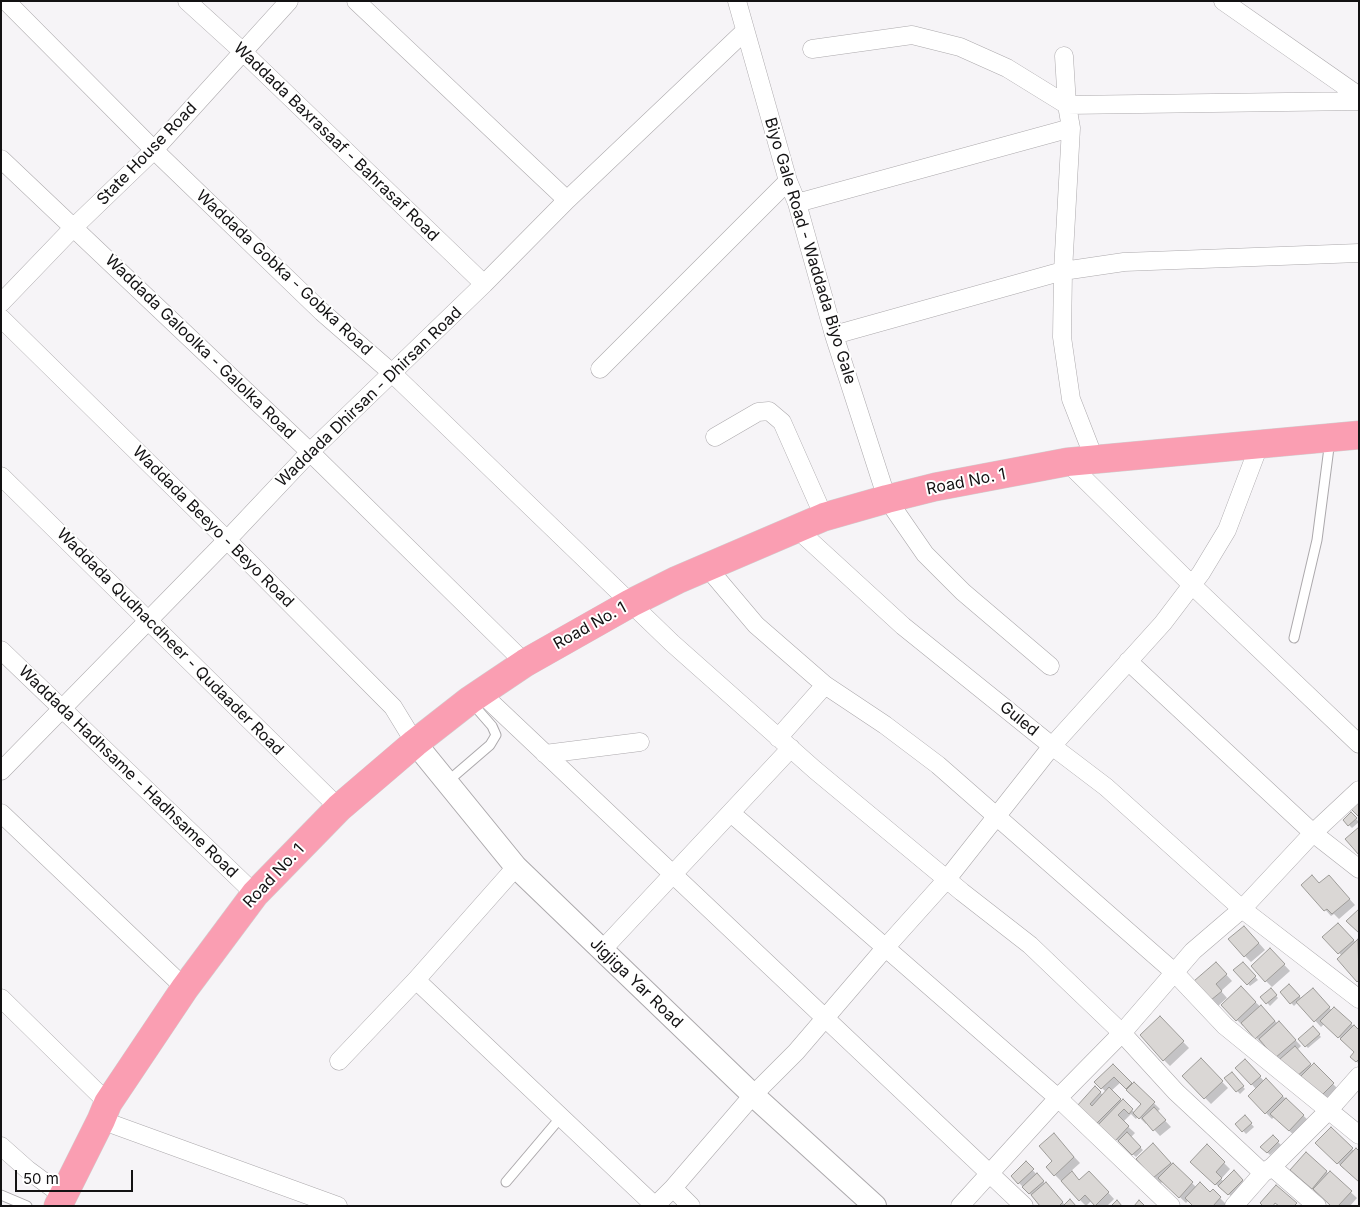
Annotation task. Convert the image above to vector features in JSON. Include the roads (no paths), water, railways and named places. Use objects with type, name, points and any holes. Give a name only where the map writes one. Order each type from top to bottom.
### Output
[{"type":"highway","name":"Road No. 1","points":[[60,1201],[104,1112],[185,988],[255,894],[339,808],[415,743],[475,696],[525,663],[631,602],[824,516],[935,487],[1080,460],[1359,435]]},
{"type":"street","name":"Waddada Gobka - Gobka Road","points":[[6,1],[154,150],[322,312],[392,373],[672,643],[784,743],[1030,945],[1122,1033],[1176,1092],[1268,1170],[1317,1206]]},
{"type":"street","name":"Waddada Baxrasaaf - Bahrasaf Road","points":[[186,1],[242,52],[484,284]]},
{"type":"street","name":"State House Road","points":[[1,303],[74,227],[154,150],[289,1]]},
{"type":"street","points":[[356,1],[567,200]]},
{"type":"street","name":"Biyo Gale Road - Waddada Biyo Gale","points":[[737,1],[834,335],[887,499],[926,554],[957,586],[1050,666]]},
{"type":"street","points":[[1223,1],[1359,96]]},
{"type":"street","name":"Waddada Dhirsan - Dhirsan Road","points":[[1,771],[227,540],[310,452],[484,284],[567,200],[745,31]]},
{"type":"street","points":[[812,48],[912,35],[960,47],[1007,68],[1067,105],[1359,100]]},
{"type":"street","points":[[1064,56],[1067,105],[1071,128],[1063,271],[1062,337],[1080,460],[1192,585],[1359,744]]},
{"type":"street","points":[[797,203],[1071,128]]},
{"type":"street","name":"Waddada Galoolka - Galolka Road","points":[[1,159],[310,452],[525,663]]},
{"type":"street","points":[[600,369],[788,181]]},
{"type":"street","points":[[834,335],[1063,271],[1124,262],[1359,253]]},
{"type":"street","name":"Waddada Beeyo - Beyo Road","points":[[1,318],[227,540],[393,707],[415,743]]},
{"type":"street","points":[[715,436],[758,412],[769,411],[782,422],[824,516]]},
{"type":"street","points":[[416,980],[655,1206],[673,1188],[753,1095],[825,1019],[886,947],[948,879],[1052,746],[1164,623],[1192,585],[1227,530],[1260,443]]},
{"type":"street","name":"Waddada Qudhacdheer - Qudaader Road","points":[[1,476],[339,808]]},
{"type":"street","name":"Guled","points":[[796,528],[904,626],[1052,746],[1106,787],[1242,909],[1359,999]]},
{"type":"street","points":[[707,568],[756,625],[825,685],[885,725],[938,764],[1174,972],[1225,1026],[1359,1135]]},
{"type":"street","name":"Waddada Hadhsame - Hadhsame Road","points":[[1,650],[255,894]]},
{"type":"street","points":[[1128,661],[1313,833],[1359,868]]},
{"type":"street","points":[[602,950],[731,813],[825,685]]},
{"type":"street","points":[[475,696],[546,754],[1024,1206]]},
{"type":"street","points":[[546,754],[640,742]]},
{"type":"street","name":"Jigjiga Yar Road","points":[[415,743],[516,867],[753,1095],[875,1206]]},
{"type":"street","points":[[960,1206],[1058,1098],[1122,1033],[1193,951],[1242,909],[1313,833],[1359,790]]},
{"type":"street","points":[[1,813],[185,988]]},
{"type":"street","points":[[731,813],[1058,1098],[1171,1206]]},
{"type":"street","points":[[339,1061],[416,980],[516,867]]},
{"type":"street","points":[[1,998],[104,1112],[338,1206]]},
{"type":"street","points":[[1234,1206],[1328,1111],[1359,1076]]},
{"type":"street","points":[[1,1146],[60,1201]]},
{"type":"street","points":[[673,1188],[691,1206]]},
{"type":"lane","points":[[1294,638],[1317,540],[1330,438]]},
{"type":"lane","points":[[447,782],[490,745],[496,735],[475,696]]},
{"type":"lane","points":[[506,1182],[561,1117]]},
{"type":"lane","points":[[1,1195],[27,1206]]}]
